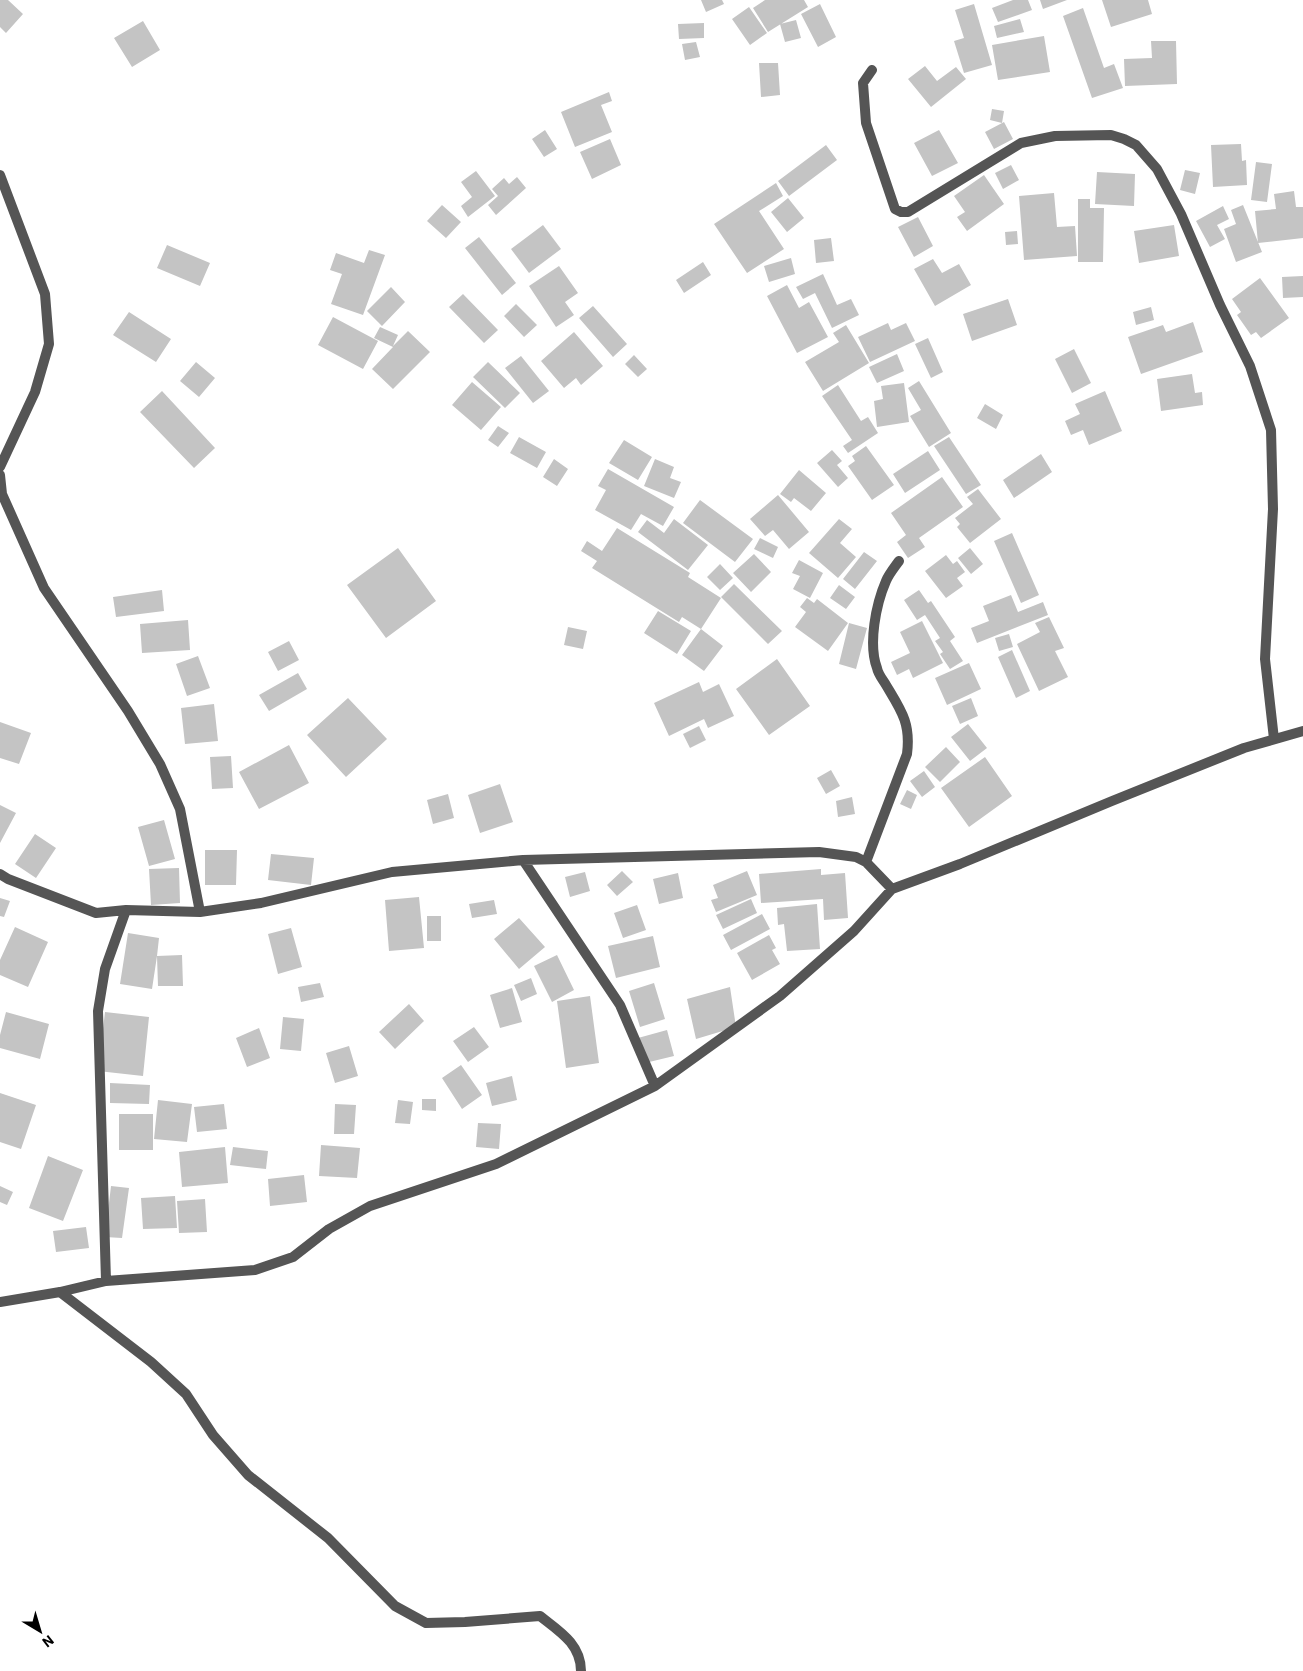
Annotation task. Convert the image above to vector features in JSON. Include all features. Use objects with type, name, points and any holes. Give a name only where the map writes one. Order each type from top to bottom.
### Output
[{"type":"street","points":[[872,70],[863,83],[866,123],[895,209],[901,212],[908,212],[1022,143],[1038,138],[1111,135],[1136,144],[1157,169],[1181,214],[1220,305],[1250,366],[1271,430],[1273,509],[1265,659],[1274,739]]},
{"type":"street","points":[[0,175],[45,294],[49,344],[35,392],[0,467]]},
{"type":"street","points":[[0,474],[2,494],[44,588],[128,710],[160,764],[180,809],[200,912]]},
{"type":"street","points":[[866,862],[907,754],[909,737],[906,722],[876,668],[874,648],[874,624],[880,596],[887,578],[899,562]]},
{"type":"street","points":[[0,1302],[60,1292],[106,1281],[255,1270],[293,1257],[329,1229],[370,1206],[496,1164],[655,1086],[780,996],[854,931],[892,889],[960,864],[1244,748],[1303,731]]},
{"type":"street","points":[[0,874],[8,879],[96,913],[126,910],[200,912],[260,904],[392,872],[523,860],[819,852],[856,857],[866,862],[892,889]]},
{"type":"street","points":[[523,860],[620,1005],[655,1086]]},
{"type":"street","points":[[106,1281],[98,1011],[105,969],[126,910]]},
{"type":"street","points":[[60,1292],[151,1362],[186,1394],[213,1435],[248,1475],[328,1538],[395,1606],[426,1623],[540,1616],[574,1645],[581,1660],[581,1671]]},
{"type":"building","points":[[0,0],[8,0],[23,14],[6,33],[0,27]]},
{"type":"building","points":[[701,0],[722,0],[724,4],[706,12]]},
{"type":"building","points":[[765,0],[804,0],[808,7],[768,32],[753,8]]},
{"type":"building","points":[[1013,0],[1028,0],[1032,10],[998,22],[992,8]]},
{"type":"building","points":[[1040,0],[1067,0],[1043,9]]},
{"type":"building","points":[[1102,0],[1148,0],[1152,14],[1111,27]]},
{"type":"building","points":[[820,4],[836,37],[818,47],[801,14]]},
{"type":"building","points":[[974,4],[992,65],[964,73],[954,41],[964,38],[955,10]]},
{"type":"building","points":[[749,7],[767,33],[750,45],[732,19]]},
{"type":"building","points":[[1083,8],[1104,68],[1114,64],[1123,88],[1092,98],[1063,16]]},
{"type":"building","points":[[1020,19],[1024,32],[997,38],[994,26]]},
{"type":"building","points":[[796,20],[801,38],[785,42],[780,24]]},
{"type":"building","points":[[143,21],[160,50],[132,67],[114,38]]},
{"type":"building","points":[[704,23],[704,38],[679,39],[678,24]]},
{"type":"building","points":[[1044,36],[1050,72],[998,80],[992,45]]},
{"type":"building","points":[[1151,41],[1176,41],[1177,84],[1125,86],[1124,59],[1152,58]]},
{"type":"building","points":[[696,42],[700,57],[685,60],[682,44]]},
{"type":"building","points":[[759,63],[778,63],[780,95],[761,97]]},
{"type":"building","points":[[925,66],[937,81],[956,67],[966,79],[931,107],[908,79]]},
{"type":"building","points":[[609,92],[612,101],[601,105],[612,132],[575,147],[561,112]]},
{"type":"building","points":[[992,109],[1004,111],[1002,123],[990,120]]},
{"type":"building","points":[[1004,122],[1013,139],[994,149],[985,132]]},
{"type":"building","points":[[545,130],[557,149],[544,157],[532,139]]},
{"type":"building","points":[[939,130],[958,163],[932,176],[914,143]]},
{"type":"building","points":[[610,139],[621,165],[592,179],[580,152]]},
{"type":"building","points":[[1241,144],[1242,161],[1246,160],[1247,185],[1213,187],[1211,145]]},
{"type":"building","points":[[826,145],[837,160],[789,196],[778,181]]},
{"type":"building","points":[[1256,162],[1272,164],[1267,202],[1251,200]]},
{"type":"building","points":[[1011,165],[1019,180],[1003,189],[995,173]]},
{"type":"building","points":[[1185,170],[1200,173],[1195,194],[1180,190]]},
{"type":"building","points":[[476,171],[495,196],[468,217],[461,206],[472,197],[461,182]]},
{"type":"building","points":[[1097,172],[1135,174],[1134,206],[1095,204]]},
{"type":"building","points":[[984,175],[1004,204],[967,231],[957,217],[965,212],[954,196]]},
{"type":"building","points":[[517,177],[526,188],[496,215],[488,205],[498,196],[492,189],[504,178],[509,184]]},
{"type":"building","points":[[776,183],[783,196],[759,211],[784,249],[747,273],[714,224]]},
{"type":"building","points":[[1294,191],[1296,207],[1303,207],[1303,238],[1258,243],[1255,211],[1276,209],[1274,194]]},
{"type":"building","points":[[1054,193],[1057,227],[1075,226],[1077,256],[1024,260],[1019,196]]},
{"type":"building","points":[[788,198],[804,218],[787,232],[771,212]]},
{"type":"building","points":[[1078,199],[1090,199],[1090,208],[1104,208],[1103,262],[1078,262]]},
{"type":"building","points":[[442,205],[461,222],[446,238],[427,221]]},
{"type":"building","points":[[1243,205],[1262,252],[1236,262],[1224,229],[1236,224],[1231,210]]},
{"type":"building","points":[[1223,206],[1229,219],[1217,225],[1225,239],[1210,247],[1196,221]]},
{"type":"building","points":[[918,217],[933,246],[914,257],[898,227]]},
{"type":"building","points":[[543,225],[561,249],[529,273],[511,249]]},
{"type":"building","points":[[1174,225],[1179,256],[1139,263],[1134,231]]},
{"type":"building","points":[[1017,231],[1018,244],[1006,245],[1005,232]]},
{"type":"building","points":[[479,237],[516,283],[502,295],[465,248]]},
{"type":"building","points":[[831,238],[834,261],[816,263],[814,240]]},
{"type":"building","points":[[167,245],[210,263],[200,286],[157,268]]},
{"type":"building","points":[[369,250],[385,255],[363,315],[331,304],[342,274],[330,270],[336,253],[364,263]]},
{"type":"building","points":[[791,258],[795,274],[769,282],[764,266]]},
{"type":"building","points":[[933,259],[942,273],[959,264],[971,285],[935,306],[914,269]]},
{"type":"building","points":[[703,262],[711,275],[684,293],[676,280]]},
{"type":"building","points":[[559,266],[578,293],[565,302],[574,315],[556,327],[529,286]]},
{"type":"building","points":[[823,274],[837,305],[851,299],[859,315],[832,328],[815,293],[803,299],[796,287]]},
{"type":"building","points":[[1303,276],[1303,297],[1283,298],[1282,277]]},
{"type":"building","points":[[1260,278],[1289,318],[1261,338],[1256,332],[1251,335],[1237,315],[1241,312],[1232,299]]},
{"type":"building","points":[[787,285],[799,308],[809,302],[828,337],[797,353],[767,296]]},
{"type":"building","points":[[391,287],[405,302],[382,326],[367,311]]},
{"type":"building","points":[[463,294],[498,330],[484,343],[449,307]]},
{"type":"building","points":[[1008,299],[1017,325],[972,341],[963,314]]},
{"type":"building","points":[[516,304],[537,325],[524,337],[504,316]]},
{"type":"building","points":[[593,306],[627,344],[613,357],[579,318]]},
{"type":"building","points":[[1151,307],[1154,320],[1136,325],[1133,312]]},
{"type":"building","points":[[129,312],[171,339],[156,362],[113,335]]},
{"type":"building","points":[[333,317],[378,341],[363,369],[318,345]]},
{"type":"building","points":[[1193,322],[1203,352],[1141,374],[1128,337],[1163,325],[1166,332]]},
{"type":"building","points":[[888,323],[891,330],[906,323],[915,341],[870,362],[858,337]]},
{"type":"building","points":[[846,325],[869,363],[823,391],[805,362],[839,342],[833,333]]},
{"type":"building","points":[[380,327],[398,335],[393,346],[408,331],[430,352],[393,389],[372,369],[393,347],[374,338]]},
{"type":"building","points":[[574,332],[603,366],[581,385],[576,378],[564,388],[541,361]]},
{"type":"building","points":[[928,338],[943,372],[931,378],[915,344]]},
{"type":"building","points":[[1074,349],[1091,383],[1072,393],[1055,359]]},
{"type":"building","points":[[897,354],[904,371],[877,383],[869,367]]},
{"type":"building","points":[[634,355],[647,369],[638,377],[625,364]]},
{"type":"building","points":[[521,356],[549,391],[533,403],[505,368]]},
{"type":"building","points":[[196,362],[215,378],[199,397],[180,381]]},
{"type":"building","points":[[488,362],[520,393],[505,408],[473,377]]},
{"type":"building","points":[[1192,374],[1195,393],[1202,392],[1203,405],[1161,411],[1157,379]]},
{"type":"building","points":[[919,381],[951,433],[929,447],[910,416],[921,410],[908,388]]},
{"type":"building","points":[[472,382],[501,407],[481,430],[452,405]]},
{"type":"building","points":[[904,383],[909,422],[877,427],[874,401],[883,399],[881,386]]},
{"type":"building","points":[[838,385],[861,421],[868,417],[878,433],[848,453],[843,446],[852,440],[822,396]]},
{"type":"building","points":[[162,391],[215,448],[194,468],[140,412]]},
{"type":"building","points":[[1105,391],[1122,431],[1089,445],[1083,430],[1071,435],[1065,421],[1080,414],[1075,404]]},
{"type":"building","points":[[985,404],[1003,415],[996,429],[977,418]]},
{"type":"building","points":[[498,426],[509,433],[498,447],[488,440]]},
{"type":"building","points":[[519,437],[546,452],[537,468],[510,453]]},
{"type":"building","points":[[949,437],[981,485],[966,494],[934,446]]},
{"type":"building","points":[[624,440],[652,457],[638,480],[609,463]]},
{"type":"building","points":[[866,446],[894,485],[872,500],[848,466],[855,461],[852,456]]},
{"type":"building","points":[[832,450],[842,461],[837,465],[848,478],[838,487],[817,463]]},
{"type":"building","points":[[928,451],[940,470],[905,493],[893,474]]},
{"type":"building","points":[[1041,454],[1052,472],[1014,498],[1003,480]]},
{"type":"building","points":[[554,459],[568,469],[557,486],[543,477]]},
{"type":"building","points":[[655,459],[674,467],[670,478],[681,482],[674,498],[644,486]]},
{"type":"building","points":[[608,469],[674,507],[663,526],[641,514],[631,530],[595,510],[606,490],[598,486]]},
{"type":"building","points":[[799,470],[826,493],[811,511],[794,498],[791,502],[780,494]]},
{"type":"building","points":[[942,477],[963,507],[919,538],[925,547],[908,558],[897,542],[906,535],[891,513]]},
{"type":"building","points":[[978,489],[1001,519],[970,543],[957,527],[960,524],[955,518],[973,504],[967,497]]},
{"type":"building","points":[[778,495],[809,532],[789,549],[773,530],[765,536],[750,519]]},
{"type":"building","points":[[700,500],[753,539],[735,562],[683,523]]},
{"type":"building","points":[[674,519],[708,545],[688,570],[638,532],[647,520],[664,533]]},
{"type":"building","points":[[839,519],[852,529],[840,543],[856,557],[838,578],[809,553]]},
{"type":"building","points":[[617,528],[690,573],[688,577],[721,598],[701,629],[682,617],[679,622],[592,568],[597,561],[581,551],[587,541],[602,551]]},
{"type":"building","points":[[1012,533],[1039,595],[1021,603],[994,541]]},
{"type":"building","points":[[760,538],[778,547],[773,558],[754,549]]},
{"type":"building","points":[[398,548],[436,601],[386,638],[347,585]]},
{"type":"building","points":[[970,548],[983,564],[971,574],[958,558]]},
{"type":"building","points":[[864,552],[877,561],[855,589],[843,579]]},
{"type":"building","points":[[754,554],[771,572],[751,592],[733,573]]},
{"type":"building","points":[[946,555],[953,564],[957,561],[965,572],[957,578],[963,586],[946,598],[925,571]]},
{"type":"building","points":[[799,560],[823,573],[810,598],[793,589],[800,576],[792,573]]},
{"type":"building","points":[[720,564],[733,578],[720,590],[707,577]]},
{"type":"building","points":[[734,584],[782,631],[768,644],[721,597]]},
{"type":"building","points":[[839,585],[855,597],[846,609],[830,598]]},
{"type":"building","points":[[162,590],[164,611],[116,617],[113,597]]},
{"type":"building","points":[[919,590],[928,603],[931,601],[955,637],[950,641],[963,661],[950,669],[940,654],[943,652],[935,641],[940,638],[925,615],[917,620],[904,600]]},
{"type":"building","points":[[1011,595],[1018,612],[1043,602],[1048,615],[977,643],[971,628],[989,621],[983,606]]},
{"type":"building","points":[[807,598],[814,603],[817,599],[848,623],[828,651],[795,627],[806,612],[800,607]]},
{"type":"building","points":[[658,611],[691,631],[677,654],[644,633]]},
{"type":"building","points":[[1049,617],[1064,648],[1055,651],[1068,677],[1039,691],[1017,644],[1040,632],[1035,623]]},
{"type":"building","points":[[188,620],[190,650],[142,653],[140,624]]},
{"type":"building","points":[[922,621],[943,663],[913,678],[909,669],[897,675],[891,662],[910,653],[900,632]]},
{"type":"building","points":[[849,623],[867,628],[856,669],[839,664]]},
{"type":"building","points":[[568,627],[587,631],[583,649],[564,645]]},
{"type":"building","points":[[701,629],[723,646],[704,671],[682,655]]},
{"type":"building","points":[[1009,634],[1013,647],[999,651],[995,638]]},
{"type":"building","points":[[289,641],[299,660],[278,671],[268,652]]},
{"type":"building","points":[[1012,650],[1030,691],[1016,698],[998,657]]},
{"type":"building","points":[[198,656],[210,688],[187,696],[176,664]]},
{"type":"building","points":[[777,659],[810,706],[769,735],[736,689]]},
{"type":"building","points":[[969,663],[981,689],[947,705],[935,678]]},
{"type":"building","points":[[298,673],[307,689],[269,711],[259,695]]},
{"type":"building","points":[[699,682],[703,692],[719,684],[734,716],[708,728],[704,719],[669,736],[654,703]]},
{"type":"building","points":[[348,698],[387,739],[346,777],[307,735]]},
{"type":"building","points":[[971,698],[978,716],[960,724],[952,706]]},
{"type":"building","points":[[214,704],[218,741],[185,744],[181,708]]},
{"type":"building","points":[[0,722],[31,733],[19,764],[0,758]]},
{"type":"building","points":[[968,724],[987,748],[970,761],[951,737]]},
{"type":"building","points":[[699,726],[706,740],[690,748],[683,734]]},
{"type":"building","points":[[289,745],[309,783],[259,809],[239,772]]},
{"type":"building","points":[[946,747],[960,762],[940,782],[925,767]]},
{"type":"building","points":[[231,756],[233,788],[212,789],[210,757]]},
{"type":"building","points":[[985,757],[1012,796],[969,827],[941,788]]},
{"type":"building","points":[[831,770],[840,786],[826,794],[817,778]]},
{"type":"building","points":[[924,771],[935,787],[922,797],[910,781]]},
{"type":"building","points":[[500,784],[513,822],[480,833],[468,795]]},
{"type":"building","points":[[907,790],[917,795],[911,809],[900,804]]},
{"type":"building","points":[[448,794],[454,818],[433,824],[427,800]]},
{"type":"building","points":[[852,797],[855,814],[838,817],[836,801]]},
{"type":"building","points":[[0,805],[16,813],[0,843]]},
{"type":"building","points":[[164,820],[175,859],[149,866],[138,827]]},
{"type":"building","points":[[35,834],[56,848],[36,878],[15,864]]},
{"type":"building","points":[[205,850],[237,850],[236,885],[205,885]]},
{"type":"building","points":[[271,854],[314,858],[311,885],[268,880]]},
{"type":"building","points":[[179,868],[180,903],[151,905],[149,869]]},
{"type":"building","points":[[821,869],[821,875],[845,873],[848,918],[824,920],[823,899],[761,903],[759,874]]},
{"type":"building","points":[[622,871],[633,882],[617,896],[607,885]]},
{"type":"building","points":[[747,871],[757,895],[716,912],[711,900],[718,898],[713,885]]},
{"type":"building","points":[[585,872],[590,891],[570,897],[565,877]]},
{"type":"building","points":[[678,873],[683,898],[659,904],[653,879]]},
{"type":"building","points":[[419,897],[424,948],[389,951],[385,900]]},
{"type":"building","points":[[0,898],[10,901],[4,917],[0,916]]},
{"type":"building","points":[[751,899],[757,913],[723,929],[716,915]]},
{"type":"building","points":[[494,900],[497,914],[472,918],[469,904]]},
{"type":"building","points":[[817,904],[820,949],[787,951],[784,924],[778,925],[777,908]]},
{"type":"building","points":[[637,905],[646,930],[623,938],[614,913]]},
{"type":"building","points":[[762,914],[770,929],[731,950],[723,935]]},
{"type":"building","points":[[427,916],[441,916],[441,941],[427,941]]},
{"type":"building","points":[[519,918],[545,947],[519,969],[494,939]]},
{"type":"building","points":[[15,927],[48,942],[28,987],[0,975],[0,960]]},
{"type":"building","points":[[291,928],[302,967],[278,974],[268,934]]},
{"type":"building","points":[[128,933],[159,938],[152,989],[120,984]]},
{"type":"building","points":[[769,935],[776,948],[772,950],[780,964],[752,980],[737,953]]},
{"type":"building","points":[[653,936],[660,967],[616,978],[608,946]]},
{"type":"building","points":[[182,955],[183,986],[158,986],[157,956]]},
{"type":"building","points":[[557,955],[574,990],[552,1002],[534,966]]},
{"type":"building","points":[[531,978],[537,994],[521,1001],[514,985]]},
{"type":"building","points":[[320,983],[324,997],[301,1002],[298,987]]},
{"type":"building","points":[[654,983],[665,1019],[640,1027],[629,991]]},
{"type":"building","points":[[730,987],[736,1027],[696,1039],[687,999]]},
{"type":"building","points":[[512,988],[522,1022],[500,1028],[490,995]]},
{"type":"building","points":[[590,996],[599,1063],[566,1068],[557,1001]]},
{"type":"building","points":[[409,1004],[424,1021],[395,1049],[379,1032]]},
{"type":"building","points":[[6,1012],[49,1024],[40,1059],[0,1048],[0,1035]]},
{"type":"building","points":[[105,1012],[149,1017],[143,1076],[98,1071]]},
{"type":"building","points":[[283,1017],[304,1019],[301,1051],[280,1049]]},
{"type":"building","points":[[474,1027],[489,1047],[468,1062],[453,1041]]},
{"type":"building","points":[[259,1028],[270,1058],[247,1067],[236,1038]]},
{"type":"building","points":[[667,1030],[674,1056],[645,1063],[638,1038]]},
{"type":"building","points":[[349,1046],[358,1076],[335,1083],[326,1053]]},
{"type":"building","points":[[461,1065],[482,1095],[462,1109],[442,1078]]},
{"type":"building","points":[[512,1076],[517,1100],[492,1106],[486,1083]]},
{"type":"building","points":[[110,1083],[150,1085],[149,1104],[110,1103]]},
{"type":"building","points":[[0,1093],[36,1105],[21,1149],[0,1142]]},
{"type":"building","points":[[422,1099],[436,1099],[436,1111],[422,1110]]},
{"type":"building","points":[[158,1100],[192,1104],[187,1142],[154,1139]]},
{"type":"building","points":[[398,1100],[413,1102],[410,1124],[395,1123]]},
{"type":"building","points":[[224,1104],[227,1129],[197,1132],[194,1107]]},
{"type":"building","points":[[335,1104],[356,1105],[354,1134],[334,1134]]},
{"type":"building","points":[[119,1114],[153,1114],[153,1150],[119,1150]]},
{"type":"building","points":[[478,1123],[501,1124],[499,1149],[476,1147]]},
{"type":"building","points":[[321,1145],[360,1148],[357,1178],[319,1176]]},
{"type":"building","points":[[225,1147],[228,1183],[182,1187],[179,1152]]},
{"type":"building","points":[[233,1147],[268,1151],[266,1169],[230,1165]]},
{"type":"building","points":[[48,1156],[83,1170],[63,1221],[29,1208]]},
{"type":"building","points":[[304,1175],[307,1202],[270,1206],[268,1179]]},
{"type":"building","points":[[0,1186],[13,1192],[7,1205],[0,1202]]},
{"type":"building","points":[[111,1186],[129,1188],[122,1238],[105,1237]]},
{"type":"building","points":[[175,1196],[177,1228],[143,1229],[141,1198]]},
{"type":"building","points":[[205,1199],[207,1232],[179,1233],[177,1201]]},
{"type":"building","points":[[86,1227],[89,1248],[56,1252],[53,1231]]}]
